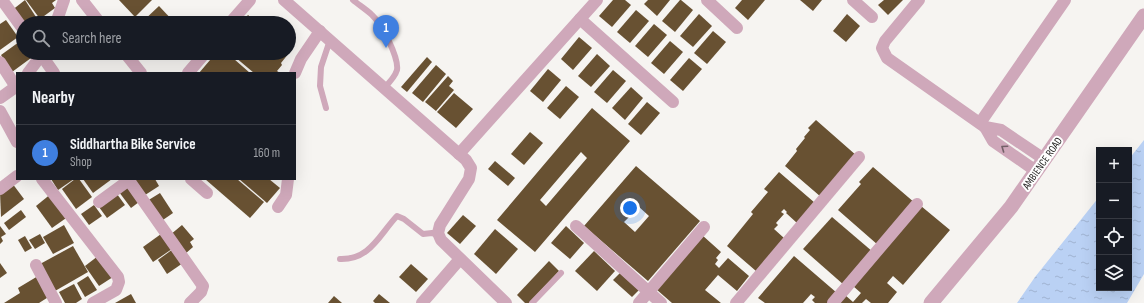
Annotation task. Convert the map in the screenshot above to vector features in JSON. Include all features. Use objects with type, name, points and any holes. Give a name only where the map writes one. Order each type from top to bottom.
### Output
[{"type":"street","points":[[2,0],[16,19]]},
{"type":"street","points":[[58,16],[64,0]]},
{"type":"street","points":[[82,0],[95,16]]},
{"type":"street","points":[[236,16],[250,0]]},
{"type":"street","points":[[459,154],[597,0]]},
{"type":"street","points":[[707,0],[737,28]]},
{"type":"street","points":[[853,0],[872,16]]},
{"type":"street","points":[[919,0],[885,41],[882,48],[887,58],[982,125],[1001,130],[1040,165]]},
{"type":"street","points":[[982,125],[1065,0]]},
{"type":"street","points":[[286,1],[466,160],[471,168],[469,179],[440,225],[439,235],[441,240],[506,303]]},
{"type":"street","name":"AMBIENCE ROAD","points":[[931,303],[1011,207],[1144,16]]},
{"type":"street","points":[[580,19],[673,102]]},
{"type":"street","points":[[296,72],[320,31]]},
{"type":"street","points":[[29,72],[38,60]]},
{"type":"street","points":[[46,60],[53,72]]},
{"type":"street","points":[[131,60],[140,72]]},
{"type":"street","points":[[189,72],[199,60]]},
{"type":"street","points":[[0,62],[16,86]]},
{"type":"street","points":[[0,98],[16,88]]},
{"type":"street","points":[[0,111],[16,140]]},
{"type":"street","points":[[736,303],[859,157]]},
{"type":"street","points":[[0,189],[16,177]]},
{"type":"street","points":[[43,180],[118,277],[119,282],[116,290],[93,303]]},
{"type":"street","points":[[99,202],[127,180]]},
{"type":"street","points":[[129,180],[203,286],[201,292],[190,303]]},
{"type":"street","points":[[192,180],[207,194]]},
{"type":"street","points":[[278,207],[286,195],[288,180]]},
{"type":"street","points":[[833,303],[917,204]]},
{"type":"street","points":[[576,226],[647,292],[661,303]]},
{"type":"street","points":[[639,303],[704,227]]},
{"type":"street","points":[[422,303],[460,259]]},
{"type":"street","points":[[36,265],[56,303]]},
{"type":"lane","points":[[353,0],[372,15],[377,21],[395,54],[398,64],[396,72],[384,88]]},
{"type":"lane","points":[[326,108],[320,86],[321,67],[330,40]]},
{"type":"lane","points":[[340,259],[351,260],[361,256],[398,216],[423,234],[432,233],[439,235]]},
{"type":"lane","points":[[532,303],[560,273]]},
{"type":"water","points":[[1144,140],[1144,274],[1127,303],[1017,303],[1035,277],[1096,201],[1096,291],[1132,291],[1132,155]]},
{"type":"building","points":[[25,0],[35,16],[16,16],[11,11]]},
{"type":"building","points":[[26,0],[56,0],[52,3],[55,8],[44,16],[38,16]]},
{"type":"building","points":[[119,0],[152,0],[136,16],[134,16]]},
{"type":"building","points":[[613,0],[625,0],[631,5],[612,27],[599,16]]},
{"type":"building","points":[[648,0],[670,0],[657,16],[644,4]]},
{"type":"building","points":[[680,0],[693,10],[675,32],[662,21]]},
{"type":"building","points":[[742,0],[765,0],[748,20],[735,8]]},
{"type":"building","points":[[800,0],[822,0],[813,11]]},
{"type":"building","points":[[884,0],[903,0],[888,15],[878,5]]},
{"type":"building","points":[[159,6],[168,16],[148,16]]},
{"type":"building","points":[[636,10],[649,21],[630,43],[617,32]]},
{"type":"building","points":[[699,14],[712,26],[693,47],[680,36]]},
{"type":"building","points":[[847,14],[860,26],[846,42],[833,31]]},
{"type":"building","points":[[6,20],[16,34],[16,38],[0,50],[0,24]]},
{"type":"building","points":[[654,24],[667,35],[648,57],[635,46]]},
{"type":"building","points":[[713,31],[726,42],[707,64],[694,53]]},
{"type":"building","points":[[579,37],[592,48],[573,70],[561,59]]},
{"type":"building","points":[[670,41],[683,52],[664,74],[651,63]]},
{"type":"building","points":[[16,44],[16,60],[28,60],[12,72],[1,55]]},
{"type":"building","points":[[597,54],[610,66],[591,87],[578,76]]},
{"type":"building","points":[[427,57],[432,62],[407,92],[401,87]]},
{"type":"building","points":[[689,58],[702,69],[683,91],[670,80]]},
{"type":"building","points":[[210,60],[235,60],[249,72],[200,72]]},
{"type":"building","points":[[239,60],[283,60],[281,63],[282,65],[277,71],[278,72],[253,72]]},
{"type":"building","points":[[436,65],[446,74],[423,102],[412,93]]},
{"type":"building","points":[[548,69],[561,80],[543,102],[530,91]]},
{"type":"building","points":[[613,70],[626,81],[607,103],[594,92]]},
{"type":"building","points":[[448,76],[453,81],[449,86],[454,90],[436,111],[425,102]]},
{"type":"building","points":[[566,86],[579,97],[560,119],[547,108]]},
{"type":"building","points":[[631,87],[643,98],[625,120],[612,108]]},
{"type":"building","points":[[454,93],[473,109],[456,128],[437,112]]},
{"type":"building","points":[[647,102],[660,113],[641,135],[628,124]]},
{"type":"building","points":[[592,108],[630,141],[535,252],[497,220]],"holes":[[[581,152],[587,158],[546,206],[540,200]]]},
{"type":"building","points":[[816,120],[857,156],[821,197],[785,166],[797,151],[796,149],[810,130],[808,128]]},
{"type":"building","points":[[530,132],[543,143],[524,165],[511,154]]},
{"type":"building","points":[[495,161],[515,178],[508,186],[488,169]]},
{"type":"building","points":[[636,166],[700,221],[648,281],[584,226]],"holes":[[[638,206],[649,216],[635,232],[624,222],[629,217],[624,212],[629,207],[634,211]]]},
{"type":"building","points":[[873,167],[915,203],[878,245],[838,210],[861,184],[859,182]]},
{"type":"building","points":[[779,172],[815,203],[797,223],[786,213],[787,212],[784,209],[781,212],[784,214],[776,223],[778,225],[774,229],[784,238],[756,271],[727,246],[753,214],[751,212],[768,192],[764,189]]},
{"type":"building","points":[[52,180],[73,180],[58,190]]},
{"type":"building","points":[[74,180],[80,180],[92,197],[76,209],[62,189]]},
{"type":"building","points":[[84,180],[111,180],[93,193]]},
{"type":"building","points":[[132,180],[156,180],[159,186],[142,197]]},
{"type":"building","points":[[206,180],[238,180],[264,202],[250,218]]},
{"type":"building","points":[[240,180],[270,180],[280,188],[267,203]]},
{"type":"building","points":[[12,183],[24,199],[1,217],[0,192]]},
{"type":"building","points":[[126,186],[139,202],[131,208],[119,192]]},
{"type":"building","points":[[52,193],[69,216],[52,228],[36,206]]},
{"type":"building","points":[[160,193],[173,213],[160,222],[147,201]]},
{"type":"building","points":[[117,194],[125,205],[107,218],[99,207]]},
{"type":"building","points":[[94,205],[102,216],[89,225],[81,214]]},
{"type":"building","points":[[921,206],[950,230],[903,285],[893,276],[887,283],[897,292],[888,303],[871,303],[866,299],[862,303],[838,303],[845,295],[853,302],[861,293],[853,286]]},
{"type":"building","points":[[21,210],[26,217],[9,230],[4,223]]},
{"type":"building","points":[[463,215],[476,226],[460,244],[447,233]]},
{"type":"building","points":[[832,217],[873,252],[844,285],[803,249]]},
{"type":"building","points":[[64,225],[74,243],[53,254],[43,237]]},
{"type":"building","points":[[182,225],[194,239],[190,242],[193,247],[185,254],[170,235]]},
{"type":"building","points":[[0,226],[6,234],[1,237],[3,241],[0,244]]},
{"type":"building","points":[[566,226],[584,243],[570,259],[551,243]]},
{"type":"building","points":[[495,229],[518,249],[496,274],[474,254]]},
{"type":"building","points":[[40,234],[45,243],[35,249],[29,240]]},
{"type":"building","points":[[161,234],[172,249],[153,262],[143,247]]},
{"type":"building","points":[[702,235],[721,252],[716,258],[718,260],[715,264],[719,268],[728,258],[749,276],[737,291],[718,275],[705,290],[721,303],[672,303],[656,289]]},
{"type":"building","points":[[25,236],[32,248],[25,252],[18,240]]},
{"type":"building","points":[[73,246],[88,272],[55,291],[40,264]]},
{"type":"building","points":[[173,249],[183,263],[167,274],[158,260]]},
{"type":"building","points":[[594,251],[615,271],[597,291],[575,271]]},
{"type":"building","points":[[98,256],[113,277],[99,286],[85,266]]},
{"type":"building","points":[[794,256],[837,293],[829,303],[815,303],[812,300],[815,297],[811,294],[803,303],[765,303],[758,298]]},
{"type":"building","points":[[549,261],[559,271],[529,303],[525,303],[517,295]]},
{"type":"building","points":[[0,263],[7,273],[0,278]]},
{"type":"building","points":[[411,264],[428,279],[416,292],[399,277]]},
{"type":"building","points":[[620,273],[639,290],[632,297],[613,280]]},
{"type":"building","points":[[38,276],[50,296],[39,303],[4,303],[20,293],[18,288]]},
{"type":"building","points":[[88,276],[97,290],[85,297],[77,283]]},
{"type":"building","points":[[74,284],[82,299],[76,303],[65,303],[59,292]]},
{"type":"building","points":[[131,294],[136,303],[115,303]]},
{"type":"building","points":[[379,294],[390,303],[375,303],[373,301]]},
{"type":"building","points":[[334,296],[342,303],[328,303]]},
{"type":"place","name":"Siddhartha Bike Service","points":[[386,48]]}]
